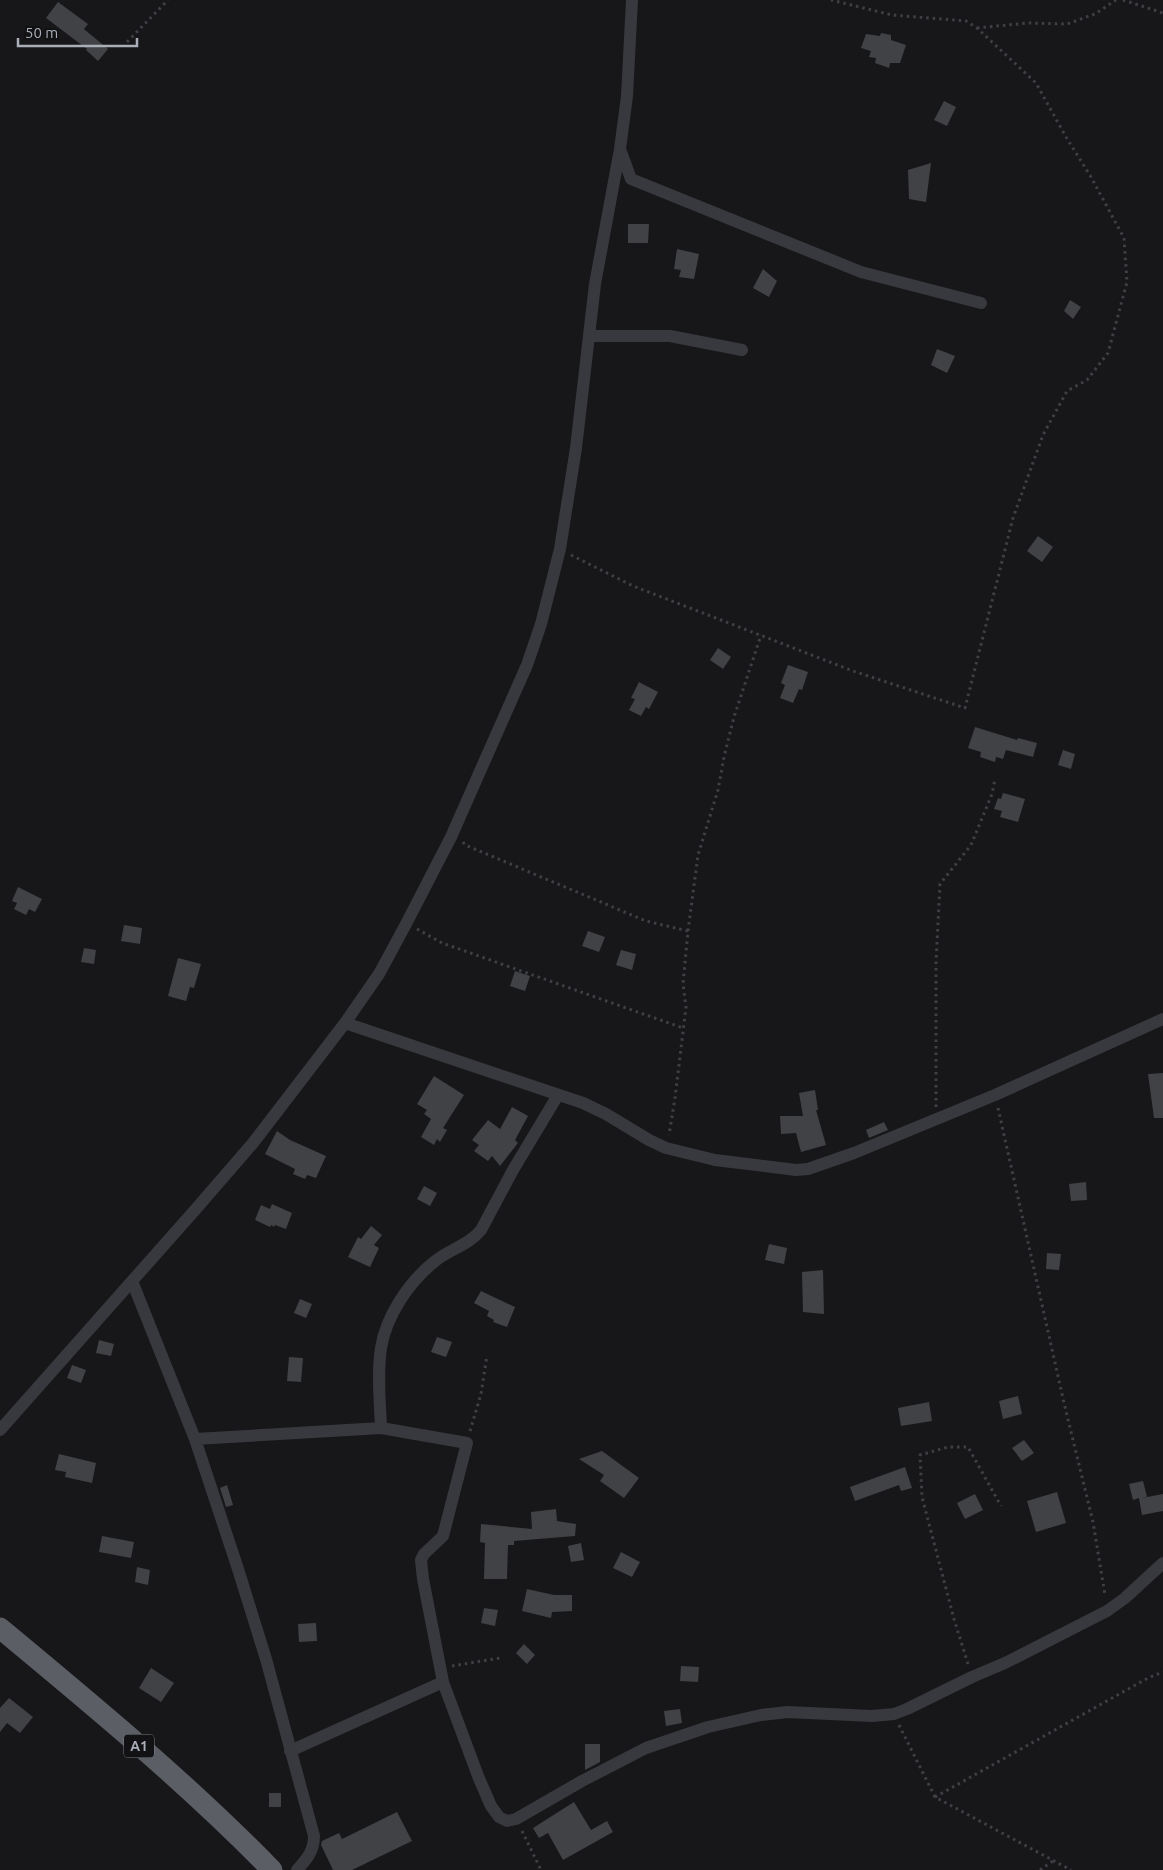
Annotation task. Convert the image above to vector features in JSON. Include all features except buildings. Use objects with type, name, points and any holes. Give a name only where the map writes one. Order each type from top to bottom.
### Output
[{"type":"highway","name":"A1","points":[[0,1628],[165,1768],[221,1818],[272,1870]]},
{"type":"street","points":[[0,1430],[196,1210],[253,1143],[345,1023],[379,974],[451,836],[527,665],[541,624],[560,549],[576,448],[595,284],[620,149],[627,96],[632,0]]},
{"type":"street","points":[[620,149],[631,180],[861,272],[981,304]]},
{"type":"street","points":[[590,336],[670,336],[742,350]]},
{"type":"street","points":[[345,1023],[558,1095],[606,1114],[666,1148],[715,1160],[796,1170],[824,1164],[936,1120],[1163,1018]]},
{"type":"street","points":[[381,1428],[379,1366],[381,1346],[394,1311],[416,1279],[434,1261],[474,1238],[481,1230],[513,1170],[558,1095]]},
{"type":"street","points":[[132,1281],[195,1439],[266,1659],[314,1836],[314,1845],[311,1853],[297,1870]]},
{"type":"street","points":[[195,1439],[381,1428],[467,1443],[443,1536],[424,1554],[421,1560],[423,1579],[443,1682],[491,1806],[499,1817],[507,1821],[516,1820],[590,1777],[646,1748],[708,1727],[788,1712],[846,1716],[894,1714],[1005,1663],[1107,1611],[1125,1598],[1163,1563]]},
{"type":"street","points":[[290,1751],[443,1682]]},
{"type":"path","points":[[127,42],[168,0]]},
{"type":"path","points":[[560,549],[633,586],[853,671],[965,708],[1013,518],[1043,435],[1067,391],[1087,380],[1108,353],[1127,282],[1124,238],[1036,83],[976,28],[966,21],[892,15],[831,0]]},
{"type":"path","points":[[976,28],[1028,23],[1067,24],[1094,14],[1116,0]]},
{"type":"path","points":[[1122,0],[1163,13]]},
{"type":"path","points":[[666,1148],[675,1098],[686,1006],[683,984],[698,855],[718,790],[734,717],[762,635]]},
{"type":"path","points":[[936,1120],[936,963],[940,884],[971,845],[992,794],[995,779]]},
{"type":"path","points":[[451,836],[461,840],[465,845],[618,910],[646,921],[688,931]]},
{"type":"path","points":[[406,924],[442,944],[683,1028]]},
{"type":"path","points":[[995,1095],[1093,1522],[1107,1611]]},
{"type":"path","points":[[467,1443],[481,1394],[487,1355]]},
{"type":"path","points":[[972,1677],[954,1619],[922,1497],[920,1455],[948,1447],[968,1447],[1001,1506]]},
{"type":"path","points":[[440,1668],[500,1658]]},
{"type":"path","points":[[935,1797],[1148,1678],[1163,1672]]},
{"type":"path","points":[[894,1714],[935,1797],[1070,1870]]},
{"type":"path","points":[[516,1820],[541,1870]]},
{"type":"path","points":[[1040,1870],[1053,1861]]}]
